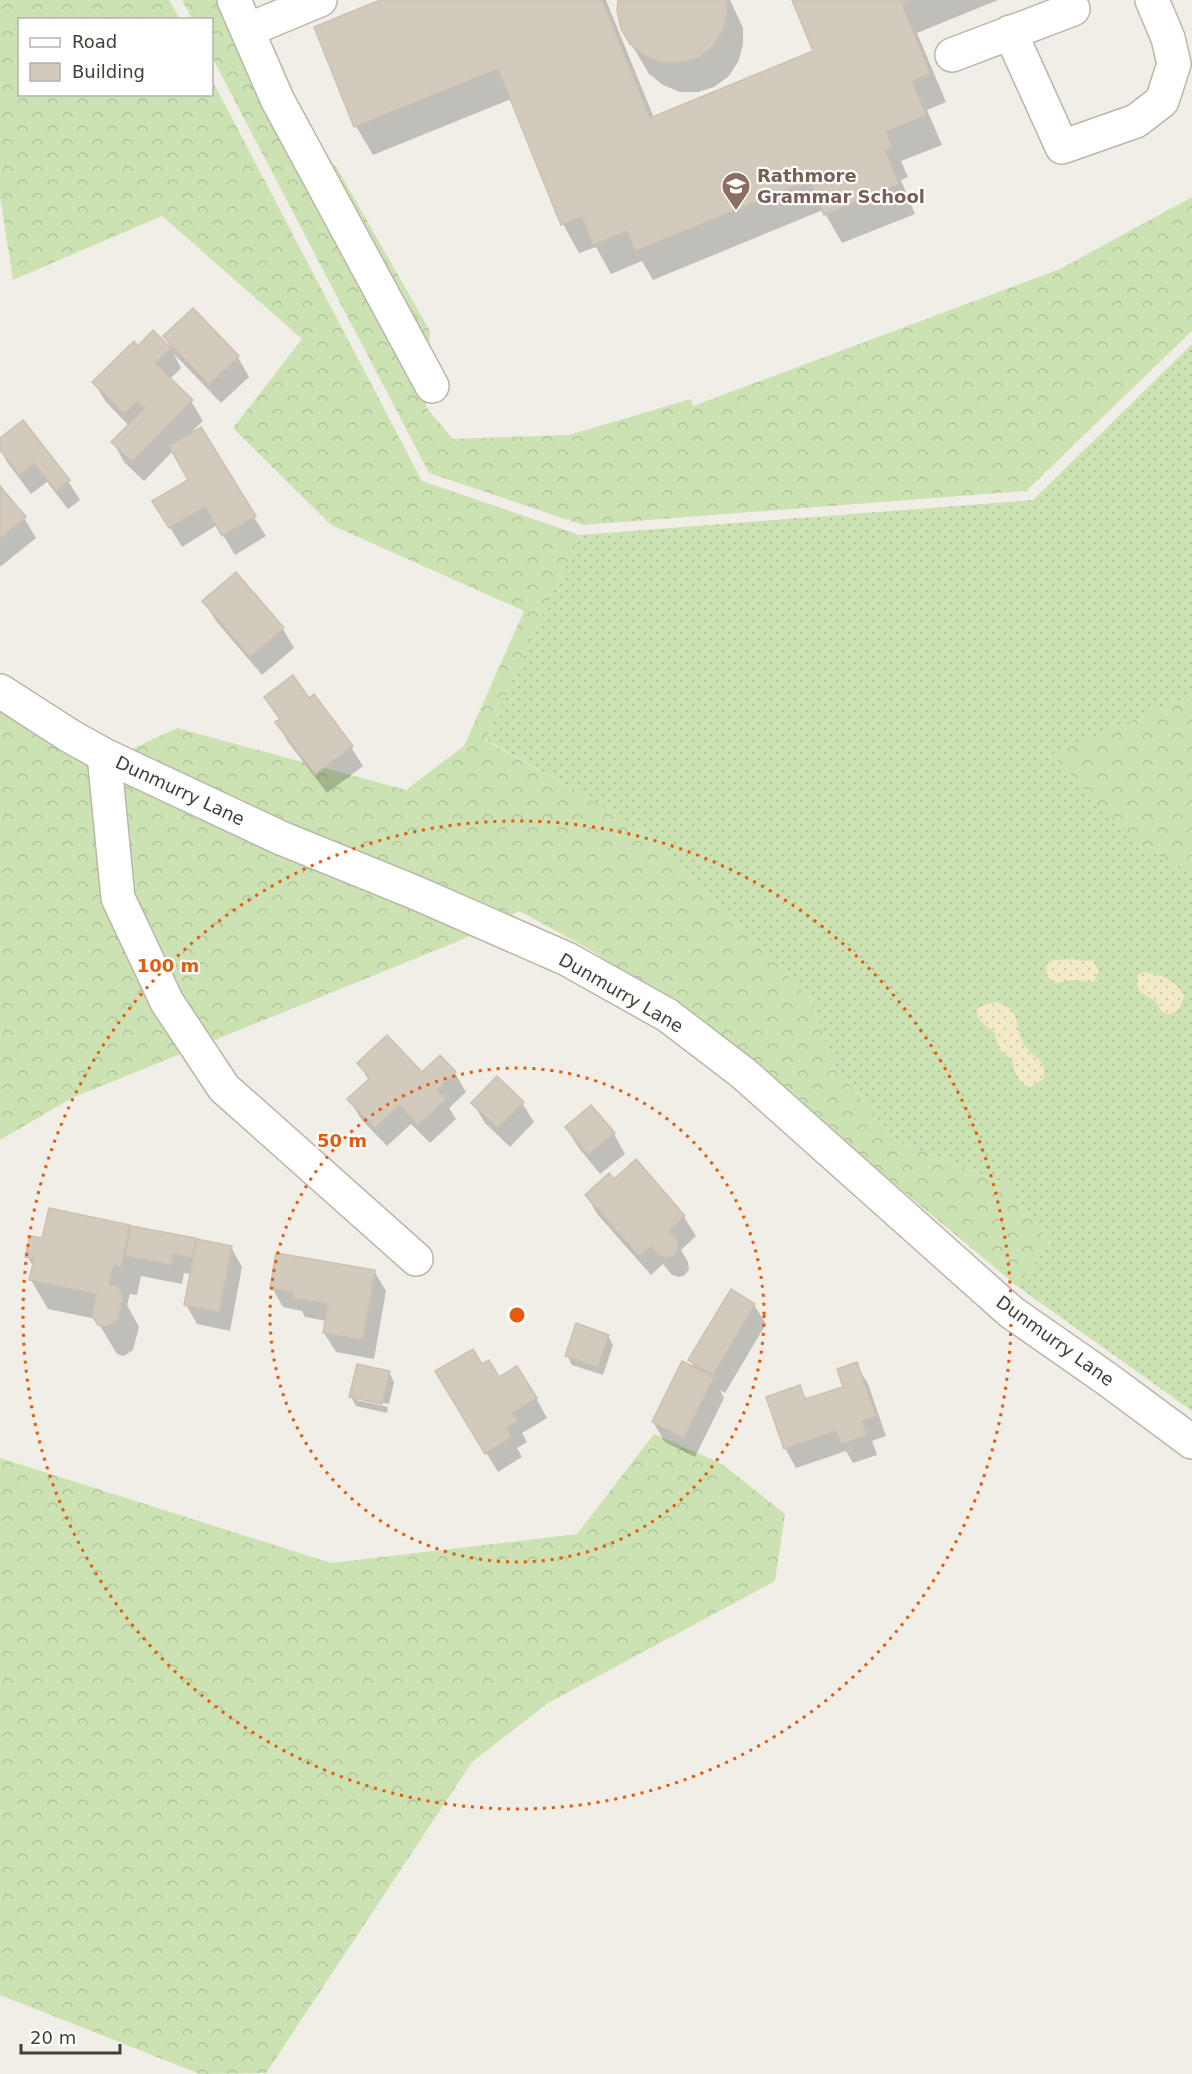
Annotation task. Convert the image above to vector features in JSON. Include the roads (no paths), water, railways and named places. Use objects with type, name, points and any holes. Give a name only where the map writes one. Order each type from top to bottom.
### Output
[{"type":"street","points":[[234,0],[277,99],[432,386]]},
{"type":"street","points":[[248,30],[320,0]]},
{"type":"street","points":[[1010,32],[1053,150],[1136,121],[1162,101],[1174,64],[1168,38],[1152,0]]},
{"type":"street","points":[[952,55],[1073,9]]},
{"type":"street","name":"Dunmurry Lane","points":[[0,691],[104,755],[281,838],[414,892],[567,959],[667,1015],[752,1080],[1011,1312],[1192,1442]]},
{"type":"street","points":[[104,755],[118,898],[167,1002],[224,1088],[416,1259]]},
{"type":"place","name":"Rathmore Grammar School","points":[[736,212]]}]
